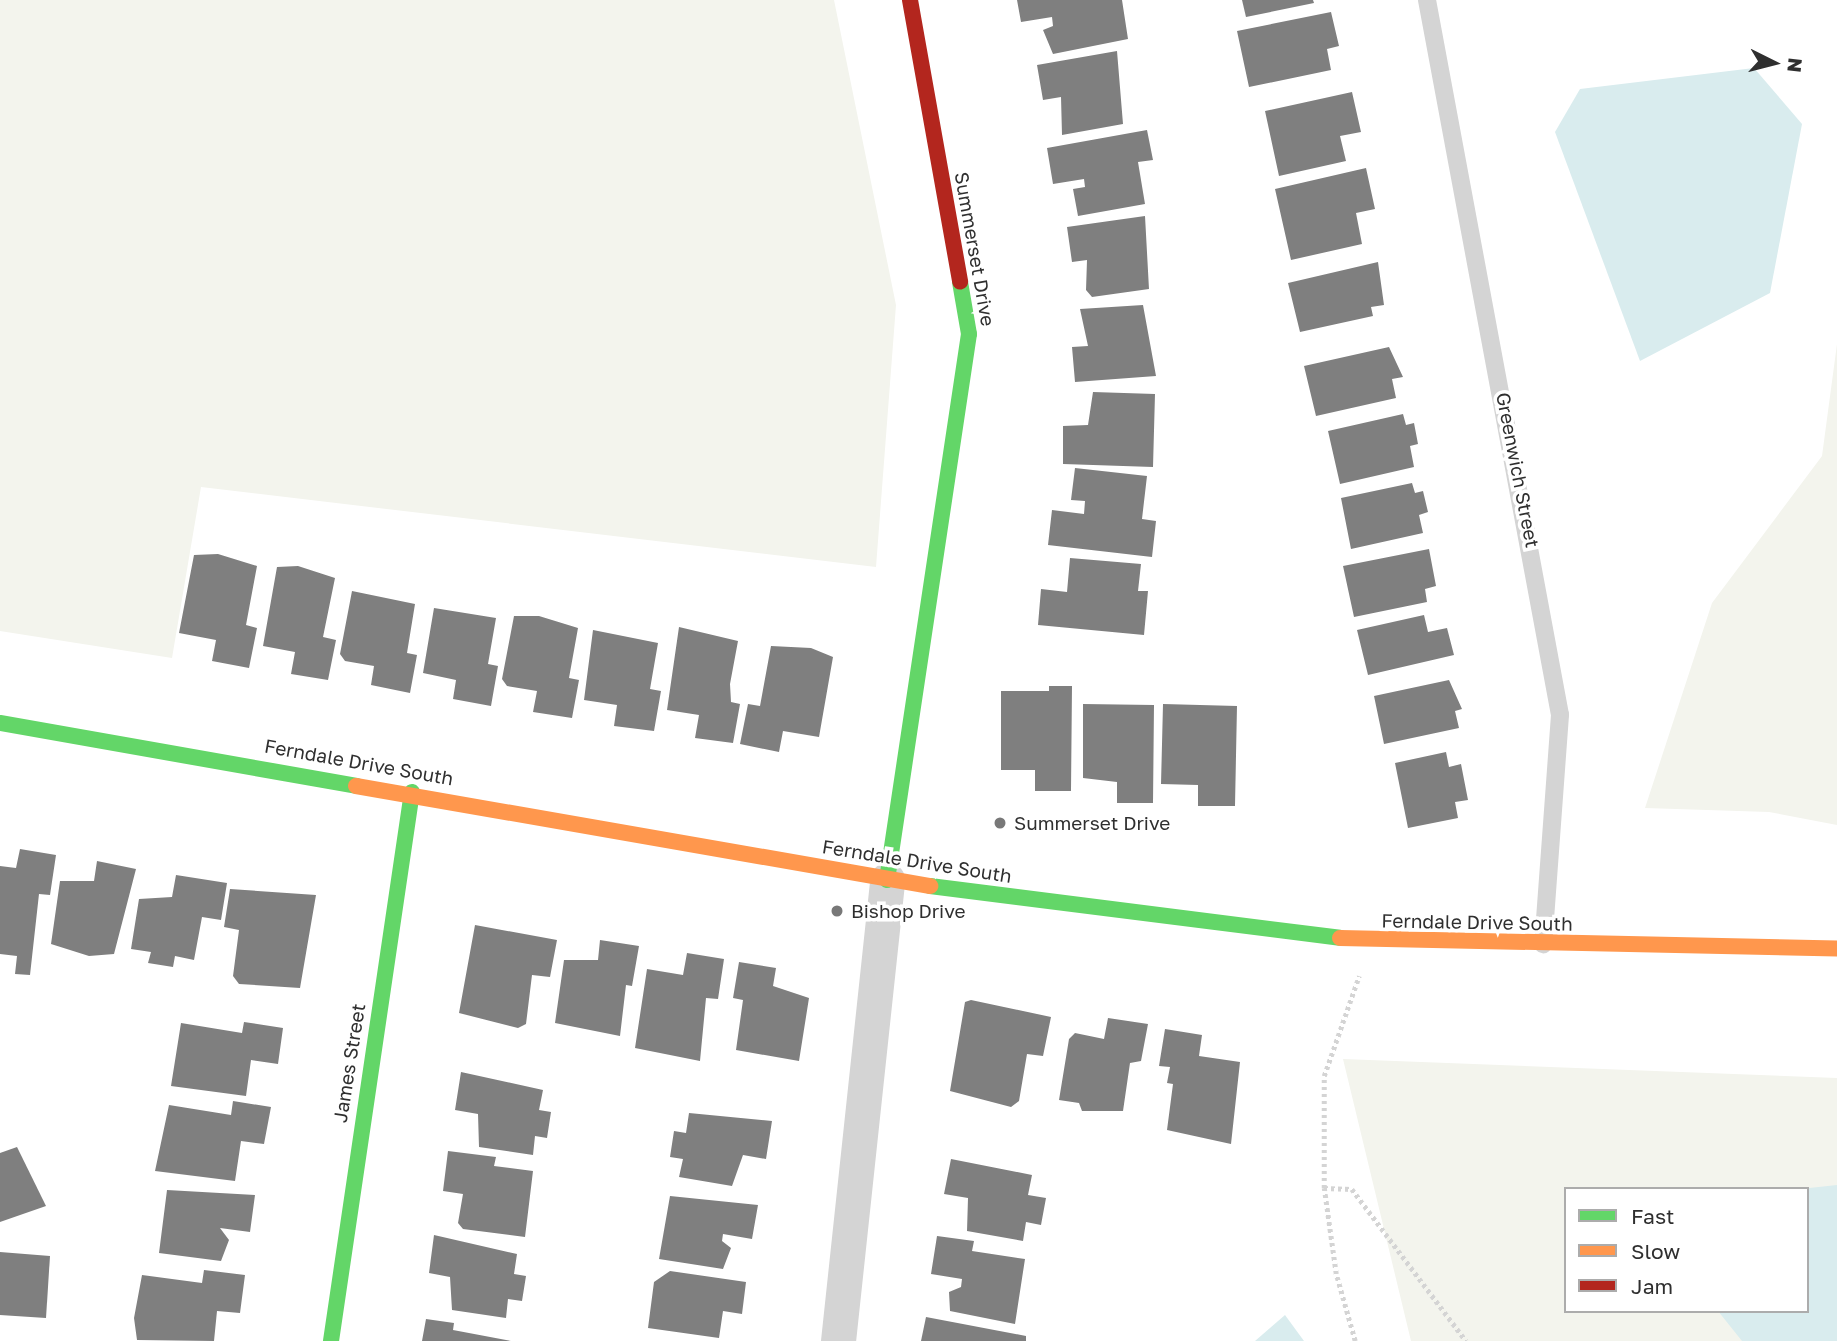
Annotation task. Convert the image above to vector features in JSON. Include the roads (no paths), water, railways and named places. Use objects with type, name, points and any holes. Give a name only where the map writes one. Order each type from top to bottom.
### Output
[{"type":"main road","name":"Summerset Drive","points":[[887,880],[969,334],[910,0]]},
{"type":"main road","name":"Ferndale Drive South","points":[[0,723],[412,792],[887,880],[1263,933],[1366,940],[1837,948]]},
{"type":"main road","name":"James Street","points":[[331,1341],[412,792]]},
{"type":"street","points":[[838,1341],[887,880]]},
{"type":"lane","name":"Greenwich Street","points":[[1427,0],[1560,715],[1543,944]]},
{"type":"place","name":"Summerset Drive","points":[[1000,823]]},
{"type":"place","name":"Bishop Drive","points":[[837,911]]}]
